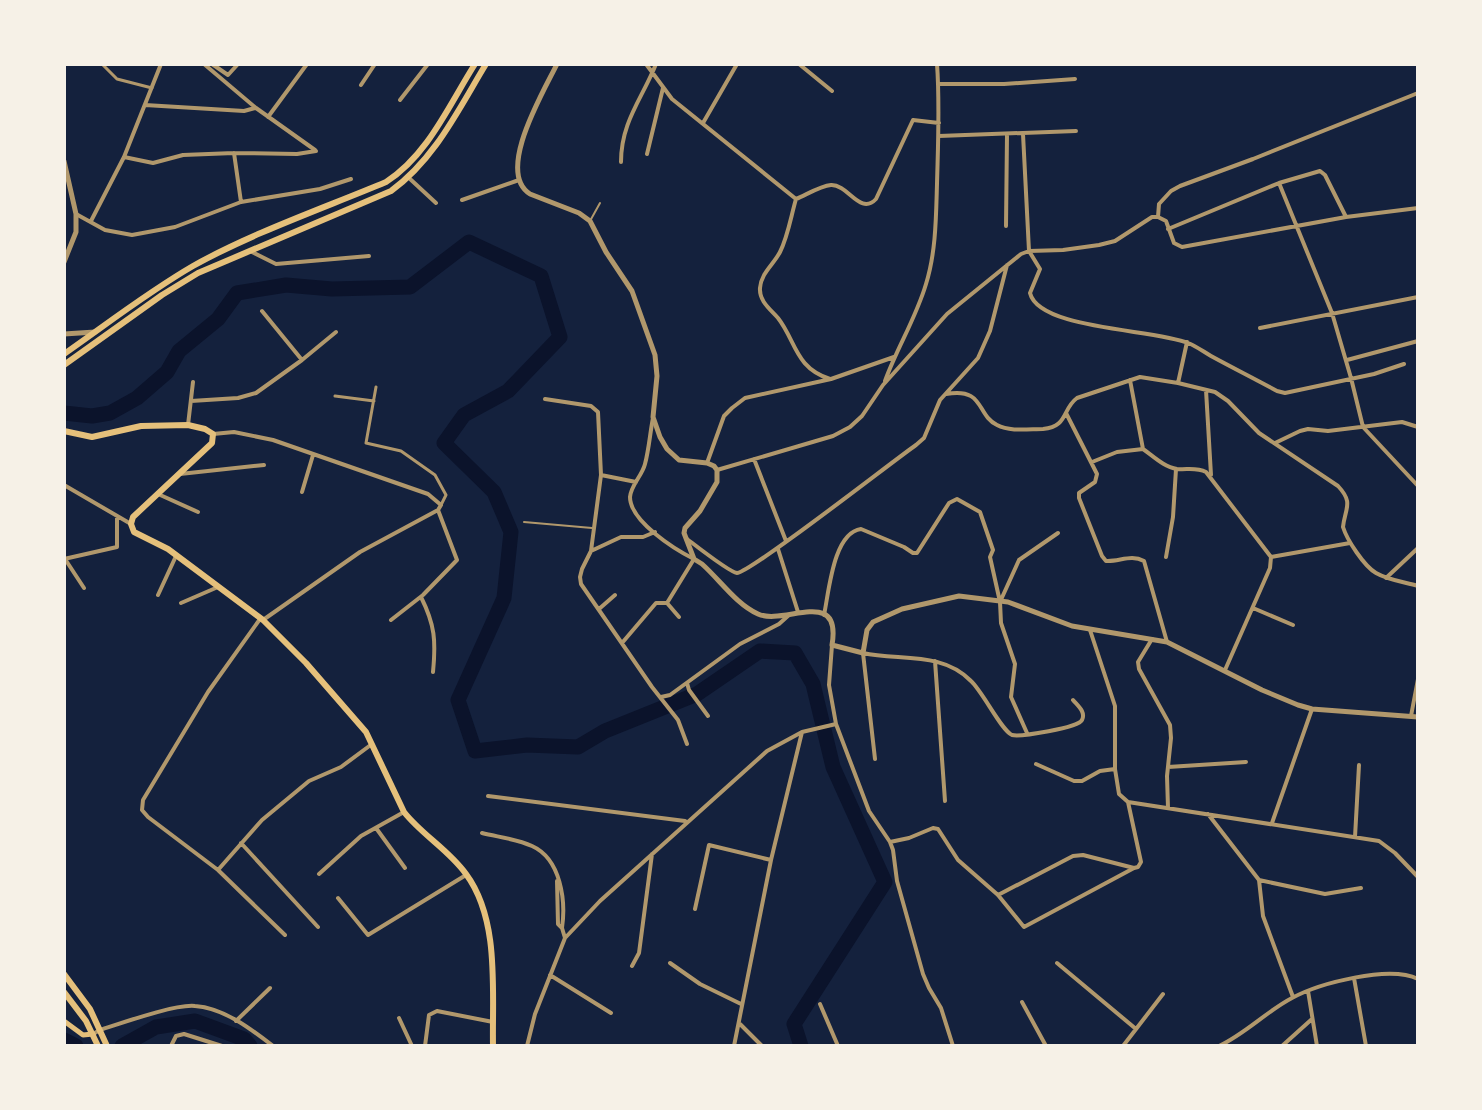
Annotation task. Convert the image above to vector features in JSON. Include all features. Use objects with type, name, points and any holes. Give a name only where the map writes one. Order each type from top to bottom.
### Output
[{"type":"main road","points":[[64,354],[158,287],[196,265],[247,240],[386,182],[402,172],[428,141],[475,64]]},
{"type":"main road","points":[[64,365],[162,295],[198,273],[391,191],[409,177],[436,146],[486,64]]},
{"type":"main road","points":[[64,431],[92,437],[141,426],[188,425],[205,429],[213,434],[212,442],[133,517],[131,524],[134,531],[176,556],[218,587],[261,620],[306,663],[366,732],[411,822],[453,859],[467,875],[479,897],[487,920],[491,948],[494,1046]]},
{"type":"main road","points":[[64,974],[90,1009],[107,1046]]},
{"type":"main road","points":[[64,992],[86,1022],[98,1046]]},
{"type":"main road","points":[[64,1021],[83,1035],[93,1034]]},
{"type":"street","points":[[102,64],[117,79],[152,88]]},
{"type":"street","points":[[91,221],[124,157],[161,64]]},
{"type":"street","points":[[124,157],[153,163],[183,155],[297,154],[316,151],[256,108],[204,64]]},
{"type":"street","points":[[212,64],[228,75],[238,64]]},
{"type":"street","points":[[268,117],[307,64]]},
{"type":"street","points":[[361,85],[375,64]]},
{"type":"street","points":[[400,100],[428,64]]},
{"type":"street","points":[[557,64],[522,142],[516,166],[519,180],[525,191],[579,213],[590,220],[606,252],[632,291],[655,355],[657,376],[653,417],[645,463],[632,488],[630,498],[633,509],[666,543],[702,564],[758,614],[775,616],[798,612],[818,612],[832,622],[829,685],[836,724],[869,811],[890,842],[897,880],[923,975],[941,1008],[953,1046]]},
{"type":"street","points":[[646,64],[672,99],[796,199]]},
{"type":"street","points":[[621,162],[625,129],[633,108],[656,64]]},
{"type":"street","points":[[703,123],[737,64]]},
{"type":"street","points":[[799,64],[832,91]]},
{"type":"street","points":[[883,385],[914,317],[926,284],[936,233],[939,136],[937,64]]},
{"type":"street","points":[[938,84],[1004,84],[1075,79]]},
{"type":"street","points":[[646,154],[663,88]]},
{"type":"street","points":[[1158,217],[1159,204],[1171,191],[1180,186],[1418,93]]},
{"type":"street","points":[[145,105],[244,111],[256,108]]},
{"type":"street","points":[[796,199],[831,185],[838,186],[860,203],[872,203],[876,199],[913,120],[939,123]]},
{"type":"street","points":[[939,136],[1006,135],[1076,130]]},
{"type":"street","points":[[1023,134],[1029,251],[1040,269],[1030,293],[1031,297],[1053,313],[1094,327],[1146,332],[1187,342],[1277,391],[1285,393],[1374,374],[1404,364]]},
{"type":"street","points":[[1006,135],[1006,226]]},
{"type":"street","points":[[234,153],[241,202]]},
{"type":"street","points":[[64,161],[76,214],[76,232],[64,262]]},
{"type":"street","points":[[1168,229],[1279,183],[1323,172],[1346,218]]},
{"type":"street","points":[[409,177],[436,203]]},
{"type":"street","points":[[76,214],[105,230],[132,235],[175,227],[241,202],[320,189],[351,179]]},
{"type":"street","points":[[462,200],[519,180]]},
{"type":"street","points":[[1279,183],[1332,313],[1347,360],[1363,427],[1418,486]]},
{"type":"street","points":[[796,199],[781,251],[766,272],[760,293],[763,301],[782,325],[795,352],[816,372],[831,379]]},
{"type":"street","points":[[717,470],[841,433],[862,416],[883,385],[947,314],[1021,254],[1029,251],[1063,250],[1115,241],[1152,217],[1166,221],[1174,243],[1182,247],[1297,226],[1418,208]]},
{"type":"street","points":[[249,250],[276,264],[369,256]]},
{"type":"street","points":[[684,538],[737,573],[778,549],[916,445],[924,438],[936,405],[978,358],[990,331],[1008,264]]},
{"type":"street","points":[[1260,328],[1418,297]]},
{"type":"street","points":[[262,311],[302,360]]},
{"type":"street","points":[[64,334],[96,332]]},
{"type":"street","points":[[191,400],[238,398],[256,393],[336,332]]},
{"type":"street","points":[[1347,360],[1418,341]]},
{"type":"street","points":[[1178,383],[1187,342]]},
{"type":"street","points":[[707,462],[724,416],[746,398],[831,379],[894,357]]},
{"type":"street","points":[[946,394],[956,392],[970,396],[981,405],[992,423],[1004,428],[1050,429],[1059,424],[1072,402],[1077,398],[1130,380],[1148,378],[1178,383],[1222,396],[1259,433],[1338,486],[1344,493],[1348,509],[1342,527],[1372,570],[1386,578],[1418,586]]},
{"type":"street","points":[[1130,380],[1143,449],[1164,465],[1176,469],[1202,470],[1211,476],[1271,556],[1270,568],[1225,670]]},
{"type":"street","points":[[188,425],[193,382]]},
{"type":"street","points":[[285,935],[218,870],[148,818],[142,810],[144,800],[208,692],[261,620],[360,552],[438,510],[441,505],[446,495],[435,475],[401,451],[366,442],[376,387]]},
{"type":"street","points":[[1206,390],[1211,476]]},
{"type":"street","points":[[335,396],[374,401]]},
{"type":"street","points":[[545,399],[591,406],[598,412],[601,475],[592,528],[591,551],[580,577],[581,584],[678,720],[687,744]]},
{"type":"street","points":[[1066,413],[1098,478],[1079,493],[1079,498],[1102,556],[1110,562],[1133,557],[1144,561],[1167,642]]},
{"type":"street","points":[[653,417],[660,436],[674,456],[679,460],[707,462],[717,470]]},
{"type":"street","points":[[1274,444],[1308,429],[1328,431],[1402,422],[1418,427]]},
{"type":"street","points":[[213,434],[234,432],[273,440],[428,494],[441,505]]},
{"type":"street","points":[[1091,463],[1118,452],[1143,449]]},
{"type":"street","points":[[302,492],[313,455]]},
{"type":"street","points":[[754,459],[786,541]]},
{"type":"street","points":[[180,474],[264,465]]},
{"type":"street","points":[[1166,557],[1173,517],[1176,469]]},
{"type":"street","points":[[694,559],[684,538],[685,528],[700,511],[717,482],[717,470]]},
{"type":"street","points":[[601,475],[637,482]]},
{"type":"street","points":[[64,485],[131,524]]},
{"type":"street","points":[[158,494],[198,512]]},
{"type":"street","points":[[824,615],[834,563],[847,536],[855,530],[861,530],[917,553],[949,503],[957,499],[962,500],[980,512],[993,550],[990,557],[1000,602],[1001,623],[1015,664],[1011,697],[1027,733]]},
{"type":"street","points":[[391,620],[421,597],[457,560],[438,510]]},
{"type":"street","points":[[84,588],[64,559],[117,546],[117,516]]},
{"type":"street","points":[[591,551],[621,537],[644,537],[655,532]]},
{"type":"street","points":[[1000,602],[1019,560],[1058,533]]},
{"type":"street","points":[[1271,556],[1351,543]]},
{"type":"street","points":[[1386,578],[1418,548]]},
{"type":"street","points":[[778,549],[798,612]]},
{"type":"street","points":[[158,595],[176,556]]},
{"type":"street","points":[[667,603],[694,559]]},
{"type":"street","points":[[182,603],[218,587]]},
{"type":"street","points":[[599,609],[615,595]]},
{"type":"street","points":[[875,759],[863,653],[865,635],[870,624],[894,612],[959,596],[1008,602],[1066,624],[1167,642],[1287,701],[1312,709],[1414,717],[1418,679]]},
{"type":"street","points":[[421,597],[435,634],[433,672]]},
{"type":"street","points":[[622,643],[656,603],[667,603],[679,617]]},
{"type":"street","points":[[1253,608],[1293,625]]},
{"type":"street","points":[[661,697],[670,695],[740,644],[779,624],[791,614]]},
{"type":"street","points":[[1090,629],[1115,706],[1115,769],[1119,794],[1128,802],[1379,841],[1385,844],[1418,877]]},
{"type":"street","points":[[1152,639],[1138,662],[1139,669],[1170,725],[1172,738],[1168,767],[1168,808]]},
{"type":"street","points":[[832,645],[863,653],[920,658],[953,668],[970,680],[988,702],[1004,729],[1016,736],[1070,728],[1080,723],[1083,713],[1073,700]]},
{"type":"street","points":[[935,662],[945,801]]},
{"type":"street","points":[[687,683],[689,690],[708,716]]},
{"type":"street","points":[[1272,823],[1312,709]]},
{"type":"street","points":[[526,1046],[535,1014],[565,938],[600,901],[767,751],[802,732],[836,724]]},
{"type":"street","points":[[734,1046],[771,860],[802,732]]},
{"type":"street","points":[[218,870],[262,820],[309,781],[341,767],[373,744]]},
{"type":"street","points":[[1168,767],[1246,762]]},
{"type":"street","points":[[1036,764],[1074,781],[1082,781],[1100,771],[1115,769]]},
{"type":"street","points":[[1355,837],[1359,765]]},
{"type":"street","points":[[488,796],[686,822]]},
{"type":"street","points":[[890,842],[936,828],[958,860],[998,895],[1024,927],[1140,865],[1128,802]]},
{"type":"street","points":[[319,874],[361,836],[404,812]]},
{"type":"street","points":[[1208,813],[1259,880],[1263,916],[1293,997]]},
{"type":"street","points":[[376,828],[405,868]]},
{"type":"street","points":[[482,833],[533,846],[546,858],[558,877],[556,887],[558,924],[565,938]]},
{"type":"street","points":[[241,843],[318,927]]},
{"type":"street","points":[[695,909],[709,846],[771,860]]},
{"type":"street","points":[[632,966],[639,953],[652,853]]},
{"type":"street","points":[[998,895],[1073,856],[1083,855],[1134,868]]},
{"type":"street","points":[[338,898],[368,935],[467,875]]},
{"type":"street","points":[[1259,880],[1325,894],[1361,888]]},
{"type":"street","points":[[670,963],[700,984],[741,1004]]},
{"type":"street","points":[[1057,963],[1136,1029]]},
{"type":"street","points":[[1219,1046],[1293,997],[1308,991],[1354,978],[1397,973],[1409,975],[1418,980]]},
{"type":"street","points":[[550,975],[611,1014]]},
{"type":"street","points":[[1354,978],[1366,1046]]},
{"type":"street","points":[[236,1021],[270,988]]},
{"type":"street","points":[[1308,991],[1317,1046]]},
{"type":"street","points":[[1123,1046],[1163,994]]},
{"type":"street","points":[[1022,1002],[1046,1046]]},
{"type":"street","points":[[820,1004],[838,1046]]},
{"type":"street","points":[[93,1034],[172,1009],[194,1006],[218,1012],[249,1027],[273,1046]]},
{"type":"street","points":[[425,1046],[429,1015],[437,1011],[493,1022]]},
{"type":"street","points":[[399,1018],[412,1046]]},
{"type":"street","points":[[1282,1046],[1312,1019]]},
{"type":"street","points":[[740,1024],[762,1046]]},
{"type":"street","points":[[171,1046],[177,1036],[184,1034],[222,1046]]},
{"type":"street","points":[[1190,1046],[1198,1046]]},
{"type":"lane","points":[[590,220],[600,202]]},
{"type":"lane","points":[[524,522],[592,528]]},
{"type":"waterway","points":[[64,413],[92,416],[110,413],[137,398],[167,372],[179,351],[218,319],[237,293],[286,285],[332,289],[410,287],[469,242],[541,276],[560,337],[508,391],[464,415],[444,443],[494,492],[511,532],[504,598],[458,700],[475,751],[527,745],[578,747],[605,731],[697,694],[760,651],[795,653],[813,684],[833,767],[885,882],[794,1024],[801,1046]]},
{"type":"waterway","points":[[122,1046],[156,1027],[195,1021],[244,1039],[250,1046]]},
{"type":"waterway","points":[[64,1040],[76,1046]]}]
